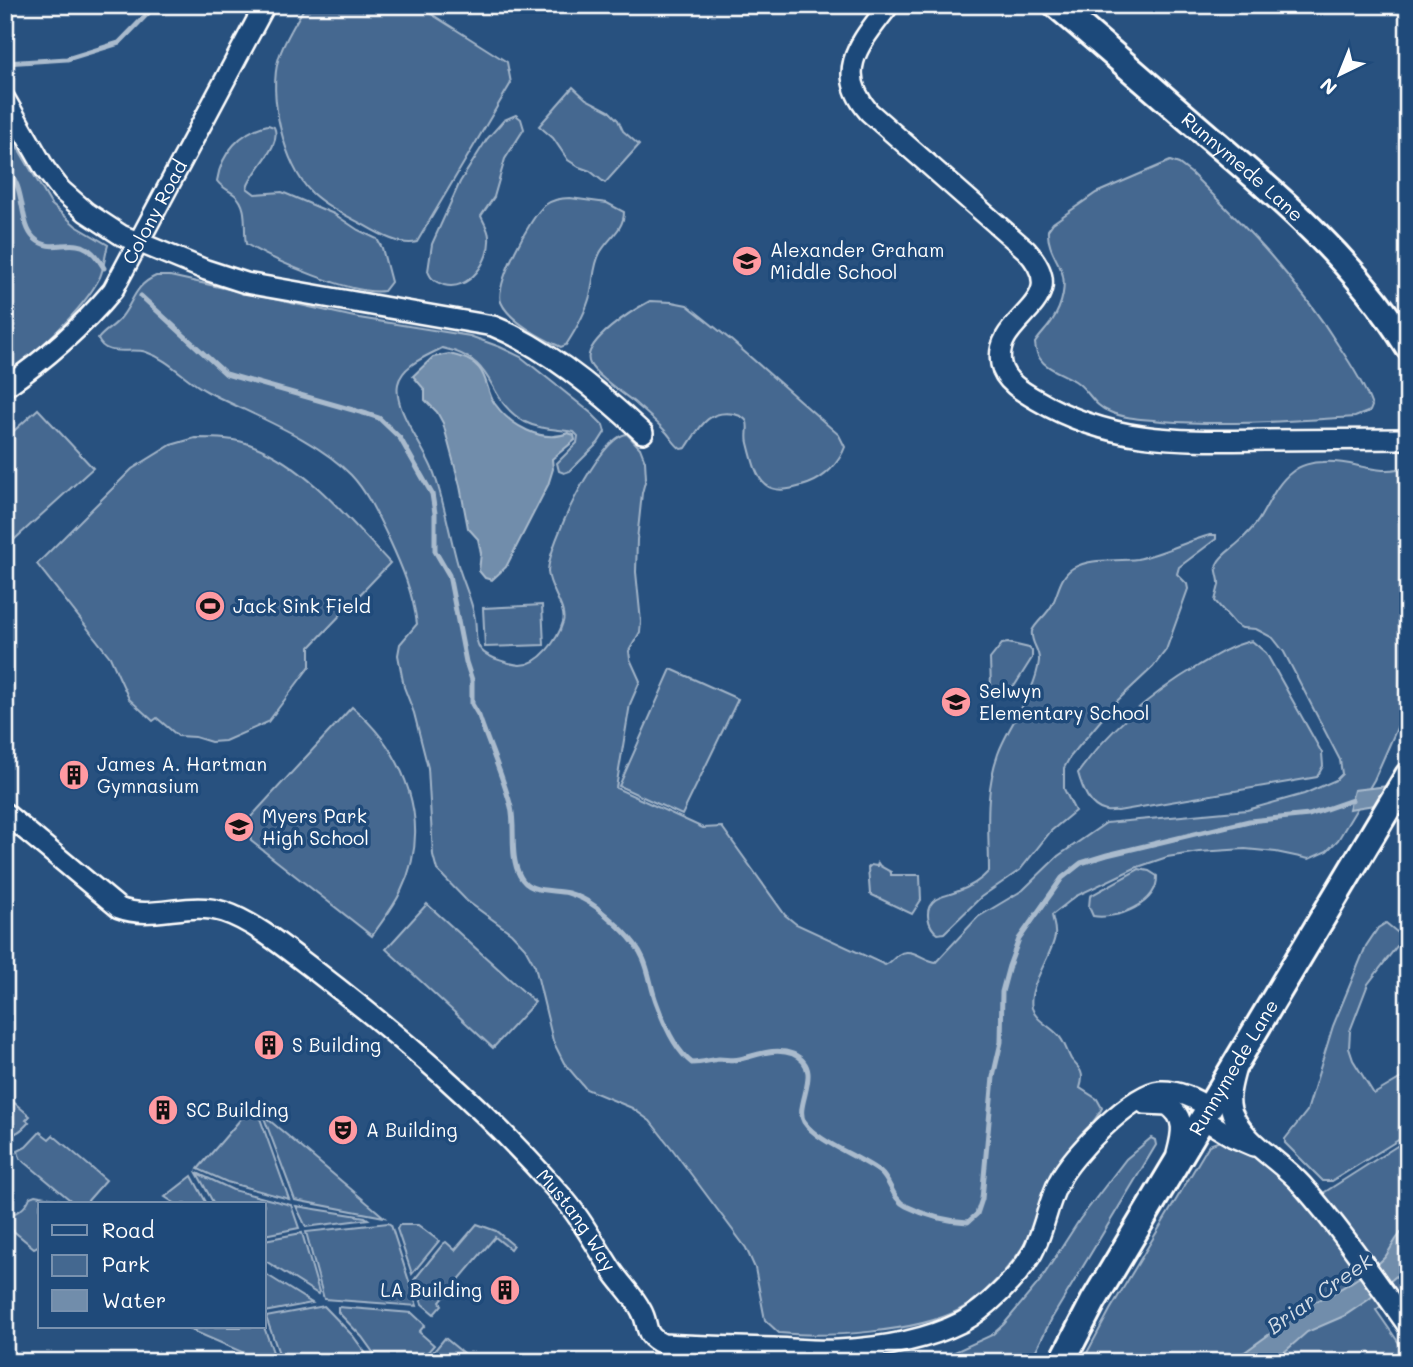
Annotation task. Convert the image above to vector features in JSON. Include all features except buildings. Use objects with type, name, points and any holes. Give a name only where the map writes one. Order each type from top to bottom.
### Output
[{"type":"main road","name":"Runnymede Lane","points":[[1056,5],[1324,239],[1367,289],[1408,347]]},
{"type":"main road","name":"Runnymede Lane","points":[[1062,1362],[1093,1302],[1408,775]]},
{"type":"street","name":"Colony Road","points":[[5,387],[38,364],[113,290],[265,5]]},
{"type":"street","points":[[889,5],[852,61],[853,80],[860,101],[869,112],[1031,255],[1044,280],[1038,299],[1004,340],[1000,361],[1008,378],[1046,405],[1092,426],[1147,438],[1408,439]]},
{"type":"street","points":[[5,99],[45,169],[61,190],[96,220],[138,243],[246,283],[493,326],[516,335],[548,355],[627,417],[643,433]]},
{"type":"street","name":"Mustang Way","points":[[5,813],[119,908],[137,914],[195,908],[223,911],[275,942],[351,998],[485,1114],[558,1192],[640,1308],[646,1329],[655,1340],[663,1343],[698,1347],[840,1350],[894,1343],[939,1331],[963,1321],[979,1311],[1024,1265],[1037,1244],[1059,1179],[1074,1157],[1139,1098],[1160,1091],[1190,1097],[1233,1137],[1261,1149]]},
{"type":"street","points":[[1240,1057],[1230,1092],[1231,1112],[1261,1149],[1300,1183],[1348,1243],[1408,1326]]},
{"type":"street","points":[[1121,1113],[1153,1103],[1167,1105],[1175,1110],[1182,1128],[1174,1166]]},
{"type":"green space","points":[[306,5],[417,5],[507,62],[511,83],[417,242],[388,238],[329,206],[312,193],[293,166],[280,129],[275,90],[276,72],[284,44]]},
{"type":"green space","points":[[573,87],[586,99],[609,111],[618,120],[623,131],[639,145],[605,183],[590,171],[568,160],[553,138],[539,126]]},
{"type":"green space","points":[[516,115],[521,119],[524,129],[505,159],[494,197],[481,216],[489,237],[489,246],[482,264],[470,279],[462,284],[453,286],[439,283],[432,279],[428,271],[432,244],[460,182],[487,139],[504,120]]},
{"type":"green space","points":[[268,125],[274,127],[274,142],[247,188],[255,194],[282,192],[334,214],[377,239],[391,282],[384,291],[334,283],[246,244],[242,205],[235,195],[217,181],[223,161],[234,145],[249,132]]},
{"type":"green space","points":[[5,126],[51,204],[76,226],[108,245],[100,277],[83,303],[44,343],[5,374]]},
{"type":"green space","points":[[1170,161],[1191,173],[1288,276],[1352,367],[1369,398],[1372,406],[1370,411],[1355,417],[1258,422],[1210,423],[1129,417],[1104,409],[1075,381],[1049,367],[1039,358],[1035,343],[1056,315],[1064,288],[1064,280],[1050,245],[1048,230],[1053,223],[1096,193]]},
{"type":"green space","points":[[570,198],[607,203],[624,212],[619,229],[598,258],[590,296],[583,314],[566,345],[561,347],[536,334],[511,316],[501,302],[501,293],[508,267],[531,223],[545,205]]},
{"type":"green space","points":[[156,276],[170,276],[359,318],[470,336],[521,357],[603,425],[605,432],[598,443],[570,471],[564,473],[559,471],[557,463],[577,443],[578,436],[574,432],[531,425],[512,413],[474,361],[442,348],[416,362],[400,377],[400,406],[435,476],[458,566],[474,611],[477,643],[484,653],[499,660],[527,664],[541,656],[557,636],[564,617],[548,572],[556,539],[590,471],[616,439],[627,434],[640,448],[645,461],[646,478],[637,540],[636,572],[641,622],[640,632],[629,651],[640,681],[630,704],[616,788],[703,828],[722,827],[785,915],[796,924],[885,965],[907,952],[936,962],[978,917],[1023,890],[1058,856],[1106,823],[1247,810],[1304,794],[1336,780],[1342,774],[1340,760],[1284,652],[1273,638],[1256,629],[1242,628],[1235,624],[1215,601],[1219,585],[1219,560],[1253,527],[1278,487],[1299,467],[1334,462],[1386,470],[1408,466],[1408,703],[1374,780],[1338,840],[1327,851],[1309,859],[1245,849],[1167,857],[1135,868],[1076,896],[1052,915],[1055,936],[1036,981],[1031,1000],[1032,1008],[1036,1016],[1062,1040],[1081,1072],[1080,1088],[1097,1099],[1102,1108],[1066,1158],[1026,1242],[996,1280],[959,1310],[920,1324],[845,1334],[779,1333],[765,1320],[755,1268],[746,1248],[650,1121],[632,1108],[586,1089],[564,1063],[553,1041],[535,966],[525,948],[511,933],[467,901],[437,870],[433,855],[428,768],[414,713],[404,687],[398,655],[400,644],[417,624],[415,613],[398,560],[363,490],[351,475],[320,450],[208,392],[155,356],[140,351],[112,350],[101,345],[98,339],[124,314],[138,290]]},
{"type":"green space","points":[[650,301],[687,305],[839,435],[845,447],[831,469],[808,484],[781,490],[772,488],[765,485],[755,469],[747,441],[747,422],[743,418],[725,413],[710,418],[686,448],[681,449],[635,403],[598,374],[590,364],[589,356],[593,346],[610,328]]},
{"type":"green space","points":[[38,409],[93,468],[5,548],[5,439]]},
{"type":"green space","name":"Jack Sink Field","points":[[195,438],[247,443],[293,468],[328,497],[390,563],[310,647],[310,666],[268,722],[225,741],[211,742],[178,736],[157,718],[153,721],[129,699],[110,657],[37,564],[132,469],[171,445]]},
{"type":"green space","points":[[1216,535],[1216,539],[1179,567],[1177,574],[1187,584],[1188,589],[1166,650],[1153,667],[1117,701],[1070,757],[1064,768],[1064,789],[1075,811],[1051,831],[1020,870],[981,897],[944,933],[938,934],[928,918],[931,904],[970,886],[989,871],[988,812],[994,769],[1003,742],[1037,673],[1039,657],[1032,631],[1050,609],[1065,576],[1073,568],[1088,562],[1137,559]]},
{"type":"green space","points":[[542,605],[544,645],[485,647],[483,608]]},
{"type":"green space","points":[[1252,641],[1266,653],[1322,753],[1323,766],[1317,777],[1118,811],[1106,811],[1095,806],[1084,790],[1078,773],[1104,741],[1132,713],[1181,677],[1224,651]]},
{"type":"green space","points":[[1002,644],[1029,648],[1032,658],[1015,685],[991,687],[990,659]]},
{"type":"green space","points":[[671,669],[738,699],[682,815],[619,786]]},
{"type":"green space","points":[[352,707],[387,745],[409,791],[414,815],[415,840],[411,866],[398,897],[372,936],[251,841],[248,820]]},
{"type":"green space","points":[[878,863],[891,872],[891,875],[920,875],[921,900],[912,914],[870,894],[868,868],[871,865],[877,866]]},
{"type":"green space","points":[[1139,869],[1157,876],[1151,895],[1144,902],[1124,912],[1103,917],[1093,916],[1089,907],[1090,896]]},
{"type":"green space","points":[[427,904],[535,1002],[493,1048],[386,949]]},
{"type":"green space","points":[[1386,923],[1397,932],[1400,942],[1368,984],[1350,1031],[1349,1048],[1353,1060],[1374,1094],[1408,1074],[1408,1134],[1332,1181],[1323,1181],[1285,1143],[1285,1139],[1307,1111],[1333,1026],[1366,946],[1378,928]]},
{"type":"green space","points":[[5,1095],[30,1116],[26,1120],[29,1122],[21,1130],[5,1136]]},
{"type":"green space","points":[[252,1106],[257,1110],[289,1199],[227,1182],[198,1169]]},
{"type":"green space","points":[[263,1115],[384,1217],[295,1200]]},
{"type":"green space","points":[[40,1132],[49,1139],[53,1135],[106,1180],[87,1202],[73,1202],[20,1158],[18,1151],[26,1147]]},
{"type":"green space","points":[[1151,1138],[1156,1145],[1052,1318],[1030,1362],[875,1362],[907,1357],[944,1357],[992,1335],[1040,1281],[1080,1219],[1126,1159]]},
{"type":"green space","points":[[1408,1139],[1408,1290],[1405,1287],[1376,1310],[1408,1356],[1408,1362],[1082,1362],[1209,1145],[1220,1141],[1253,1154],[1280,1174],[1306,1204]]},
{"type":"green space","points":[[197,1173],[233,1190],[291,1205],[299,1228],[266,1235],[266,1202],[213,1202]]},
{"type":"green space","points":[[192,1176],[206,1202],[173,1202],[165,1197]]},
{"type":"green space","points":[[35,1195],[65,1202],[38,1202],[38,1246],[34,1248],[5,1224],[5,1215],[20,1210],[30,1197]]},
{"type":"green space","points":[[296,1206],[365,1217],[368,1219],[306,1227]]},
{"type":"green space","points":[[388,1223],[391,1225],[417,1306],[324,1299],[306,1232]]},
{"type":"green space","points":[[477,1224],[496,1231],[513,1245],[510,1249],[495,1237],[440,1302],[442,1305],[434,1314],[422,1304],[414,1280],[443,1244],[446,1242],[455,1250]]},
{"type":"green space","points":[[399,1225],[418,1225],[439,1241],[412,1274],[397,1229]]},
{"type":"green space","points":[[302,1233],[318,1294],[266,1261],[266,1240]]},
{"type":"green space","points":[[266,1274],[312,1303],[266,1312]]},
{"type":"green space","points":[[324,1306],[353,1336],[372,1362],[282,1362],[266,1317]]},
{"type":"green space","points":[[338,1307],[412,1313],[425,1325],[419,1332],[434,1345],[419,1362],[380,1362],[362,1337],[338,1312]]},
{"type":"green space","points":[[264,1328],[274,1355],[273,1361],[265,1362],[191,1330]]},
{"type":"green space","points":[[445,1338],[474,1362],[425,1362]]},
{"type":"water","points":[[449,354],[469,360],[479,368],[495,404],[509,419],[537,434],[558,436],[568,433],[574,435],[575,440],[552,459],[553,469],[548,485],[506,567],[492,580],[485,578],[479,571],[481,553],[478,539],[468,528],[443,423],[425,400],[425,390],[413,376],[433,357]]},
{"type":"water","points":[[1397,785],[1387,803],[1349,809],[1354,790]]},
{"type":"water","points":[[1408,1226],[1408,1266],[1368,1300],[1344,1316],[1307,1332],[1273,1362],[1231,1362],[1314,1302],[1372,1269],[1385,1257]]},
{"type":"waterway","points":[[5,63],[67,59],[119,43],[156,5]]},
{"type":"waterway","points":[[5,168],[17,184],[26,223],[34,238],[51,246],[68,244],[85,247],[104,268]]},
{"type":"waterway","points":[[141,296],[226,374],[379,418],[400,438],[432,494],[435,551],[449,575],[472,680],[472,704],[479,716],[511,807],[515,860],[520,876],[529,886],[568,893],[586,901],[629,937],[643,958],[667,1028],[675,1044],[692,1063],[719,1059],[737,1060],[780,1051],[793,1054],[802,1060],[808,1077],[802,1106],[804,1122],[829,1143],[880,1172],[901,1203],[913,1209],[944,1219],[968,1222],[977,1214],[982,1199],[993,1077],[1001,1042],[1002,992],[1019,939],[1062,878],[1081,863],[1107,855],[1249,821],[1309,815],[1352,800]]},
{"type":"place","name":"Alexander Graham Middle School","points":[[747,261]]},
{"type":"place","name":"Jack Sink Field","points":[[210,606]]},
{"type":"place","name":"Selwyn Elementary School","points":[[956,702]]},
{"type":"place","name":"James A. Hartman Gymnasium","points":[[74,775]]},
{"type":"place","name":"Myers Park High School","points":[[239,827]]},
{"type":"place","name":"S Building","points":[[269,1045]]},
{"type":"place","name":"SC Building","points":[[163,1110]]},
{"type":"place","name":"A Building","points":[[343,1130]]},
{"type":"place","name":"LA Building","points":[[505,1290]]},
{"type":"water label","name":"Briar Creek","points":[[1320,1294]]}]
